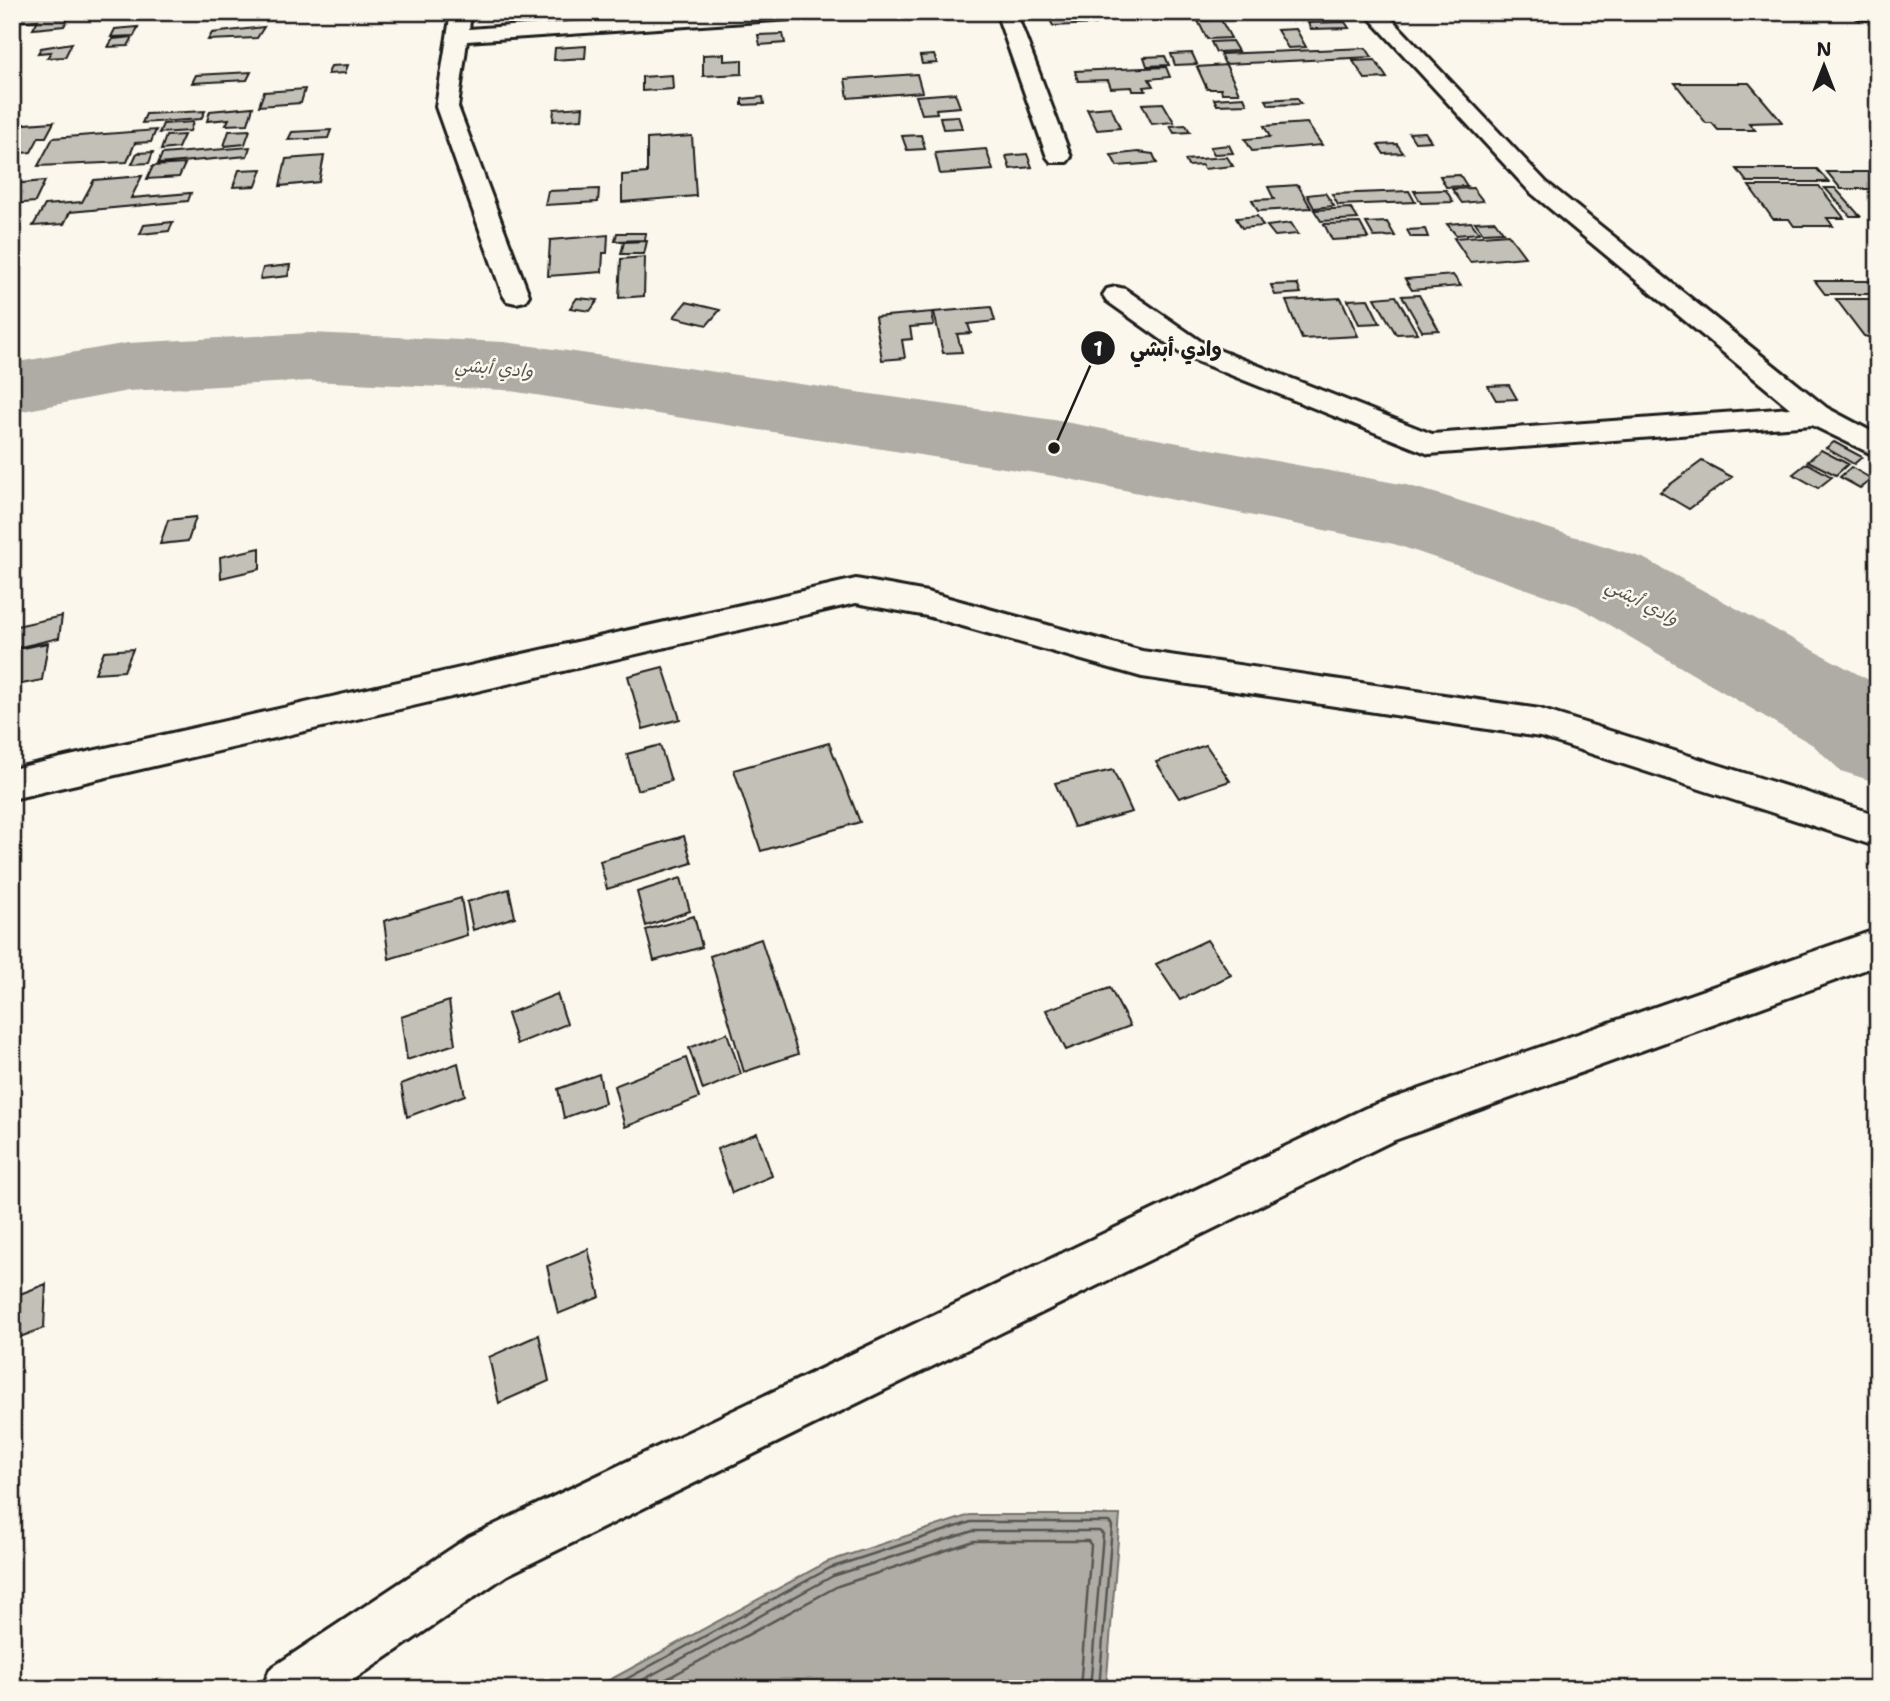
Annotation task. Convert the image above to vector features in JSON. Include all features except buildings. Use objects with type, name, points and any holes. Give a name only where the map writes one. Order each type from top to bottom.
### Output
[{"type":"street","points":[[461,12],[447,107],[516,295]]},
{"type":"street","points":[[456,36],[806,12]]},
{"type":"street","points":[[1006,12],[1059,157]]},
{"type":"street","points":[[1374,12],[1538,187],[1817,415],[1878,447]]},
{"type":"street","points":[[1859,12],[1878,13]]},
{"type":"street","points":[[1116,295],[1196,351],[1429,444],[1817,415]]},
{"type":"street","points":[[12,784],[856,591],[927,604],[1142,664],[1540,723],[1878,831]]},
{"type":"street","points":[[290,1689],[488,1556],[1382,1123],[1878,947]]},
{"type":"water","points":[[970,1515],[1120,1515],[1106,1689],[593,1689],[827,1562]]},
{"type":"waterway","name":"وادي أبشي","points":[[12,388],[128,367],[311,357],[504,366],[1054,448],[1406,516],[1610,582],[1849,717],[1878,742]]},
{"type":"place","name":"وادي أبشي","points":[[1054,448]]}]
